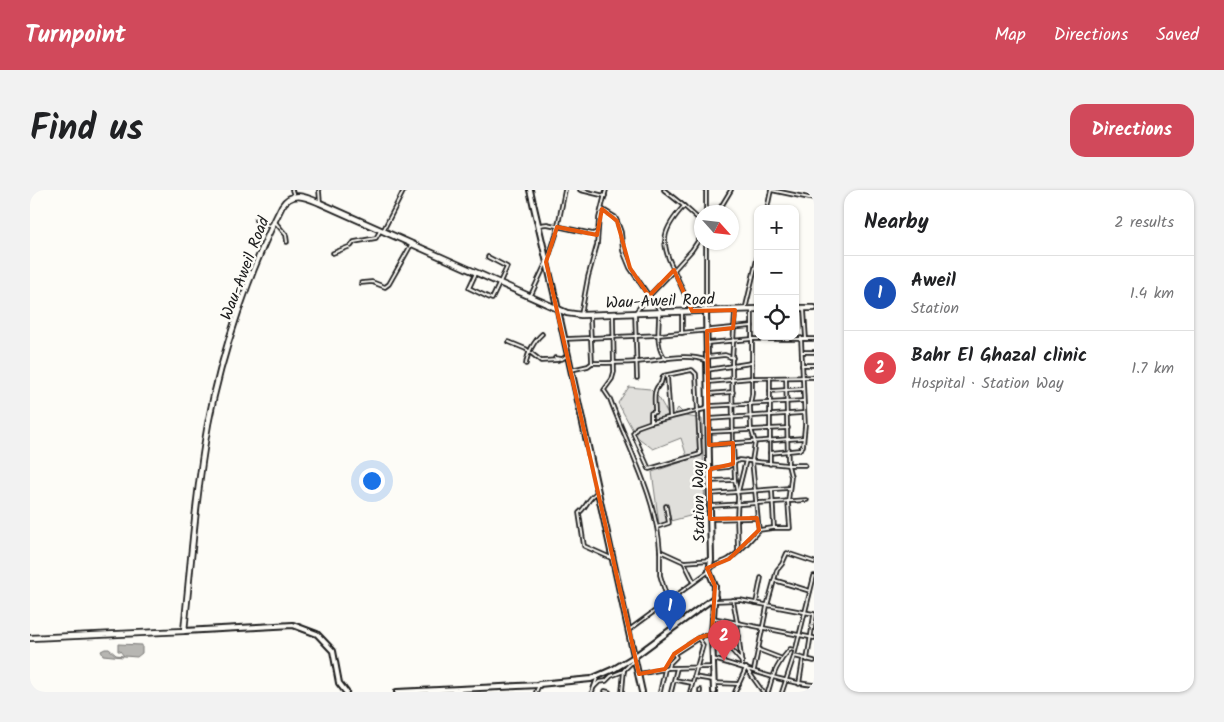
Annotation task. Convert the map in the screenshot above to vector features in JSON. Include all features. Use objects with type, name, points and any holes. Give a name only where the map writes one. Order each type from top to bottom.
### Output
[{"type":"main road","name":"Wau-Aweil Road","points":[[184,631],[198,493],[213,401],[241,305],[274,222],[285,202],[294,196],[304,197],[320,203],[567,313],[613,314],[752,309]]},
{"type":"main road","points":[[799,308],[814,308]]},
{"type":"main road","points":[[30,638],[184,631]]},
{"type":"street","points":[[292,190],[294,196]]},
{"type":"street","points":[[319,190],[320,203]]},
{"type":"street","points":[[333,253],[351,246],[354,242],[376,238],[404,190]]},
{"type":"street","points":[[530,190],[565,339],[642,692]]},
{"type":"street","points":[[530,297],[546,262],[557,227],[565,190]]},
{"type":"street","points":[[580,190],[605,196]]},
{"type":"street","points":[[580,314],[598,238],[597,232],[606,190]]},
{"type":"street","points":[[664,190],[694,215]]},
{"type":"street","points":[[706,190],[706,205]]},
{"type":"street","points":[[723,205],[731,190]]},
{"type":"street","points":[[768,205],[771,190],[812,199],[812,190]]},
{"type":"street","points":[[684,206],[674,217],[664,238],[666,256],[692,311]]},
{"type":"street","points":[[602,209],[615,217],[622,232],[623,250],[630,268],[660,312],[659,348],[661,354],[666,359]]},
{"type":"street","points":[[256,220],[269,226],[274,222],[286,235],[287,242]]},
{"type":"street","points":[[538,225],[547,224],[593,234],[597,232]]},
{"type":"street","points":[[361,283],[372,282],[385,287],[389,284],[412,244]]},
{"type":"street","points":[[637,378],[635,313],[694,247]]},
{"type":"street","points":[[706,250],[706,311]]},
{"type":"street","points":[[476,273],[469,288],[492,299],[507,267],[488,257]]},
{"type":"street","points":[[746,310],[754,273]]},
{"type":"street","points":[[804,308],[806,339]]},
{"type":"street","points":[[752,309],[752,394],[750,417],[755,442],[752,461],[759,530]]},
{"type":"street","points":[[735,310],[732,341],[733,464],[738,497],[738,551]]},
{"type":"street","points":[[682,311],[682,333]]},
{"type":"street","name":"Station Way","points":[[706,311],[710,469],[711,560],[709,571],[714,582],[715,599],[712,634],[714,692]]},
{"type":"street","points":[[590,314],[592,363]]},
{"type":"street","points":[[613,314],[614,363],[612,379],[604,390],[608,394],[639,469],[657,528],[660,551],[660,575],[668,601]]},
{"type":"street","points":[[565,339],[660,335],[752,326]]},
{"type":"street","points":[[526,364],[526,358],[542,334]]},
{"type":"street","points":[[770,453],[799,450],[804,446],[805,425],[801,338]]},
{"type":"street","points":[[707,343],[752,339],[814,339]]},
{"type":"street","points":[[509,342],[518,344],[541,361],[557,359],[568,355]]},
{"type":"street","points":[[802,352],[814,352]]},
{"type":"street","points":[[571,370],[588,366],[592,363],[707,359],[725,355],[732,358]]},
{"type":"street","points":[[707,370],[751,363]]},
{"type":"street","points":[[802,365],[814,365]]},
{"type":"street","points":[[651,422],[651,413],[655,412],[654,392],[656,387],[662,383],[663,376],[695,371],[698,409],[700,454],[649,470],[633,433],[637,427],[651,422],[698,409],[705,408],[709,406],[803,401]]},
{"type":"street","points":[[667,375],[670,417]]},
{"type":"street","points":[[708,382],[752,378],[814,377]]},
{"type":"street","points":[[770,378],[770,464]]},
{"type":"street","points":[[629,630],[709,571],[713,566],[729,559],[759,530],[790,528],[786,378]]},
{"type":"street","points":[[770,390],[803,389]]},
{"type":"street","points":[[708,394],[733,392]]},
{"type":"street","points":[[708,419],[804,413]]},
{"type":"street","points":[[709,432],[788,428]]},
{"type":"street","points":[[709,445],[787,441],[803,438]]},
{"type":"street","points":[[710,469],[728,467],[739,460],[770,464],[805,465]]},
{"type":"street","points":[[737,491],[746,460]]},
{"type":"street","points":[[710,481],[735,480]]},
{"type":"street","points":[[710,494],[789,488]]},
{"type":"street","points":[[772,490],[774,528]]},
{"type":"street","points":[[598,492],[589,498],[587,505],[579,513],[584,546],[613,559]]},
{"type":"street","points":[[710,506],[807,500]]},
{"type":"street","points":[[657,528],[670,523],[666,506]]},
{"type":"street","points":[[710,519],[757,518]]},
{"type":"street","points":[[660,551],[684,562],[711,560]]},
{"type":"street","points":[[754,670],[767,606],[777,570],[787,554],[814,562]]},
{"type":"street","points":[[684,562],[694,582]]},
{"type":"street","points":[[782,692],[794,656],[814,576]]},
{"type":"street","points":[[756,603],[761,578]]},
{"type":"street","points":[[774,580],[810,591]]},
{"type":"street","points":[[396,692],[495,690],[597,678],[634,658],[715,599],[756,603],[814,614],[807,660]]},
{"type":"street","points":[[733,600],[742,666]]},
{"type":"street","points":[[713,618],[814,638]]},
{"type":"street","points":[[184,631],[293,625],[317,634],[333,651],[339,683],[346,692]]},
{"type":"street","points":[[660,692],[666,669],[676,657],[674,654],[698,638],[712,634],[721,638],[742,662]]},
{"type":"street","points":[[721,638],[739,636]]},
{"type":"street","points":[[690,692],[702,645],[698,638]]},
{"type":"street","points":[[768,692],[772,676],[781,659],[790,648],[795,650]]},
{"type":"street","points":[[759,650],[781,659]]},
{"type":"street","points":[[794,656],[814,661]]},
{"type":"street","points":[[594,687],[624,670],[634,658]]},
{"type":"street","points":[[712,659],[742,666],[786,682],[813,685],[812,692]]},
{"type":"street","points":[[799,684],[803,659]]},
{"type":"street","points":[[639,674],[666,669],[713,667]]},
{"type":"street","points":[[671,692],[678,668]]},
{"type":"street","points":[[735,692],[746,668]]},
{"type":"street","points":[[746,668],[763,692]]},
{"type":"street","points":[[622,692],[624,670]]},
{"type":"street","points":[[694,677],[713,682],[739,684]]},
{"type":"street","points":[[592,692],[597,678]]},
{"type":"street","points":[[675,680],[692,683]]},
{"type":"street","points":[[536,692],[539,686]]},
{"type":"street","points":[[605,691],[609,692]]},
{"type":"highlighted area","points":[[602,209],[617,221],[630,268],[649,296],[674,270],[692,311],[735,310],[733,328],[707,331],[709,445],[733,443],[733,464],[710,469],[710,519],[757,518],[759,530],[729,559],[707,568],[715,586],[712,634],[698,638],[674,654],[665,669],[639,674],[546,262],[557,227],[597,235]]},
{"type":"shaded area","points":[[629,387],[650,389],[659,398],[671,419],[678,408],[686,416],[702,419],[705,512],[659,524],[652,472],[688,460],[681,438],[653,449],[636,436],[618,403]]},
{"type":"shaded area","points":[[118,644],[142,645],[142,653],[137,657],[124,656],[118,651]]},
{"type":"shaded area","points":[[109,649],[116,655],[123,657],[103,655],[101,651]]},
{"type":"place","name":"Aweil","points":[[670,631]]},
{"type":"place","name":"Bahr El Ghazal clinic","points":[[724,661]]}]
